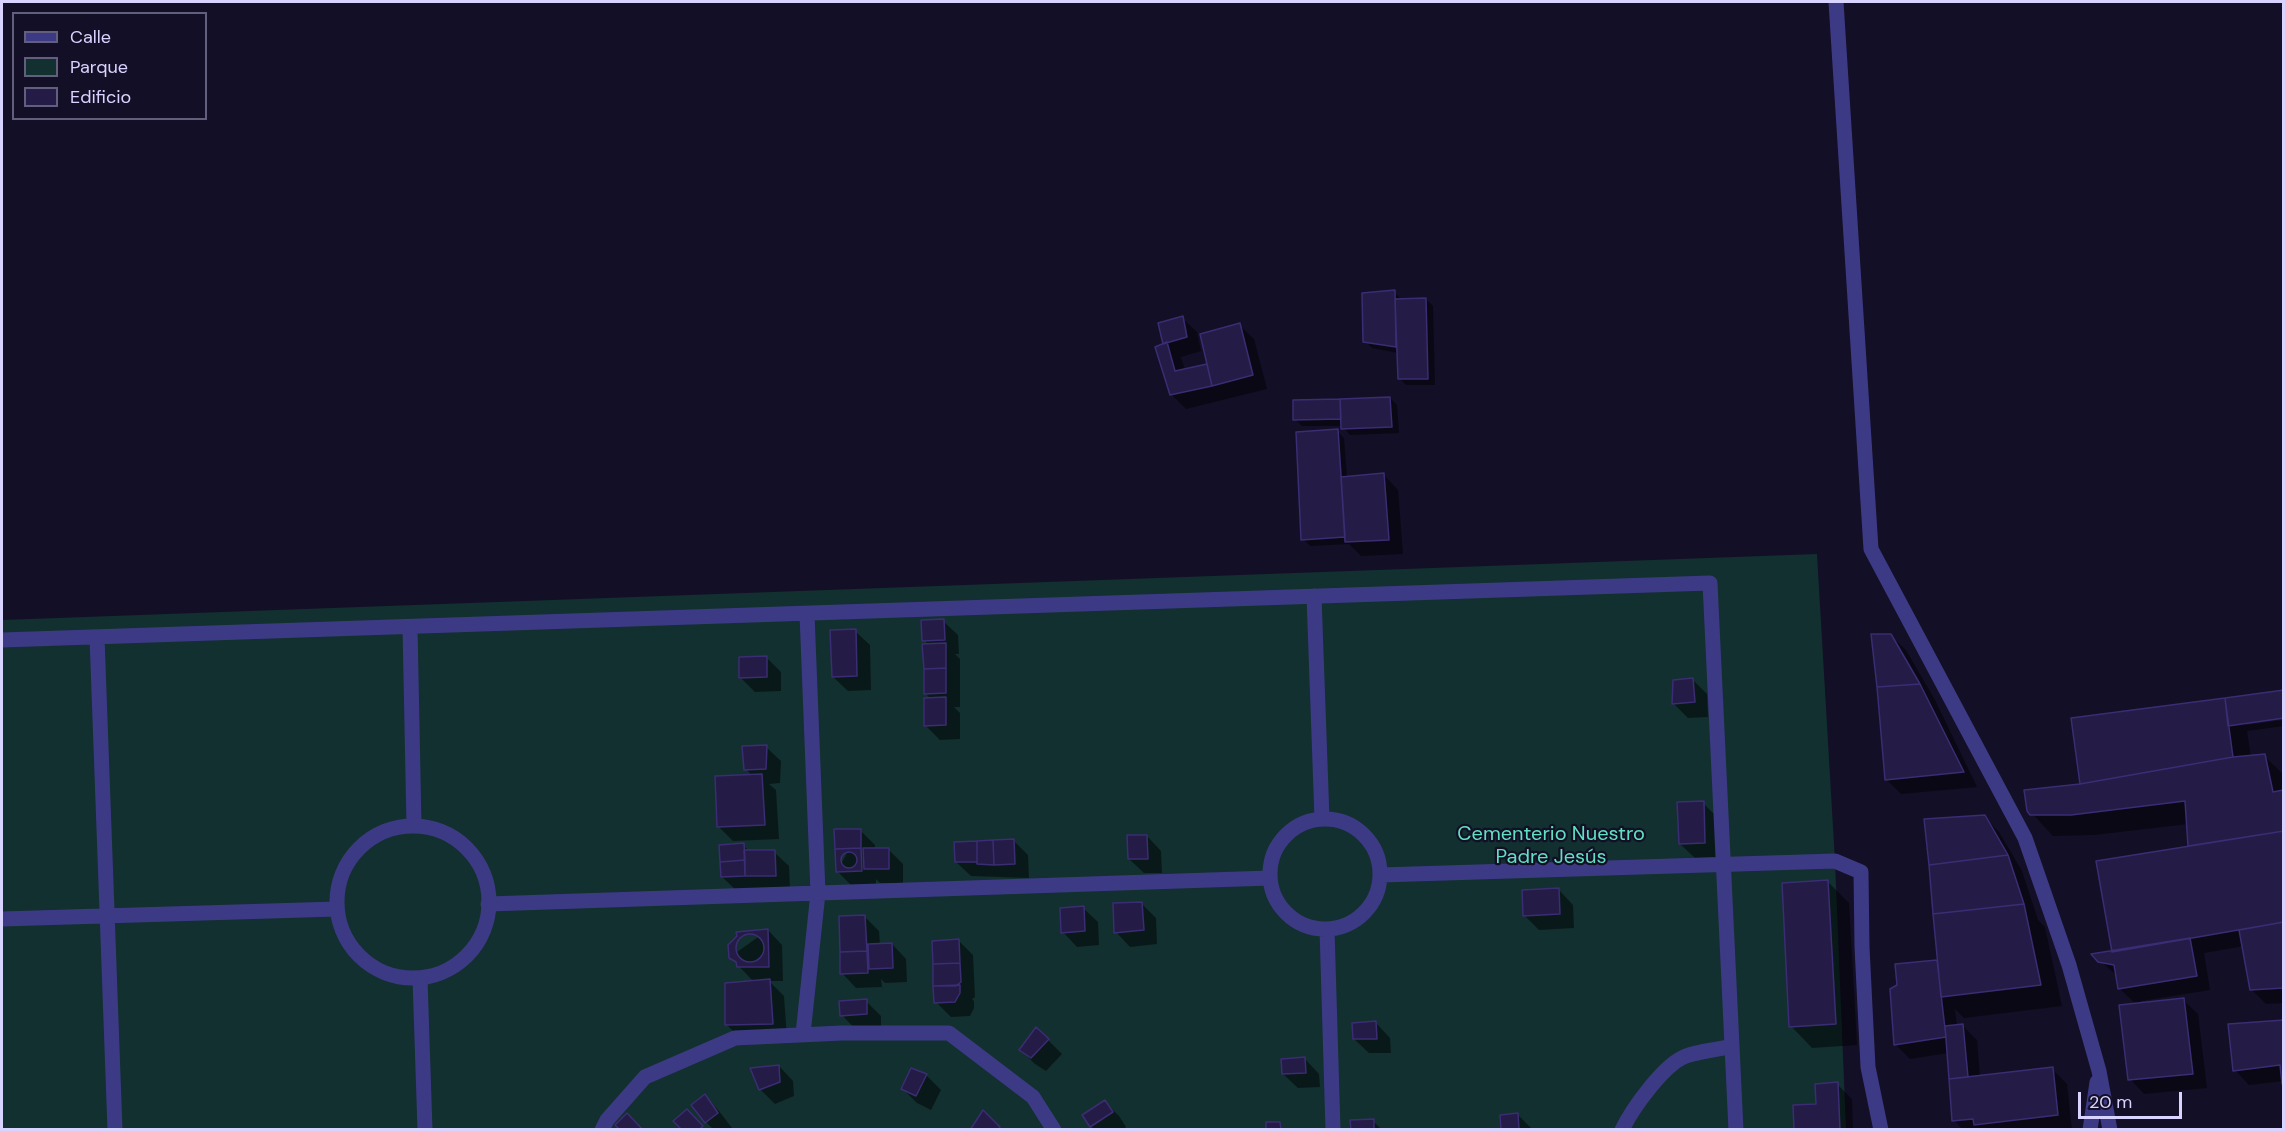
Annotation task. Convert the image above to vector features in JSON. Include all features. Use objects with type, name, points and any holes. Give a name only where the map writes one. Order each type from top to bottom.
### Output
[{"type":"street","points":[[1836,2],[1871,549],[2025,838],[2069,965],[2099,1071],[2110,1130]]},
{"type":"street","points":[[2,640],[1710,583],[1736,1130]]},
{"type":"street","points":[[1314,596],[1322,819]]},
{"type":"street","points":[[803,1034],[818,893],[807,614]]},
{"type":"street","points":[[410,627],[414,826]]},
{"type":"street","points":[[98,637],[115,1130]]},
{"type":"street","points":[[1322,819],[1340,820],[1357,828],[1369,841],[1378,857],[1380,875],[1378,891],[1370,906],[1359,918],[1344,926],[1327,929],[1311,928],[1295,921],[1274,895],[1270,878],[1271,860],[1278,844],[1290,831],[1305,822],[1322,819]]},
{"type":"street","points":[[414,826],[438,830],[459,842],[475,859],[486,880],[488,904],[485,926],[475,946],[460,962],[441,973],[420,978],[396,977],[374,968],[355,952],[342,932],[337,909],[339,884],[349,860],[367,842],[389,830],[414,826]]},
{"type":"street","points":[[1380,875],[1835,861],[1861,872],[1868,1067],[1881,1130]]},
{"type":"street","points":[[488,904],[1270,878]]},
{"type":"street","points":[[2,919],[337,909]]},
{"type":"street","points":[[1327,929],[1333,1130]]},
{"type":"street","points":[[420,978],[424,1130]]},
{"type":"street","points":[[602,1130],[607,1120],[645,1077],[735,1038],[803,1034],[949,1033],[1033,1097],[1054,1130]]},
{"type":"street","points":[[1622,1130],[1632,1110],[1663,1074],[1684,1057],[1732,1046]]},
{"type":"street","points":[[2090,1130],[2099,1071]]},
{"type":"green space","name":"Cementerio Nuestro Padre Jesús","points":[[1817,554],[1835,861],[1846,1129],[2,1129],[2,620]]},
{"type":"building","points":[[1395,290],[1396,347],[1363,342],[1362,293]]},
{"type":"building","points":[[1426,298],[1428,379],[1398,379],[1395,299]]},
{"type":"building","points":[[1183,316],[1187,337],[1163,344],[1158,323]]},
{"type":"building","points":[[1240,323],[1253,375],[1212,386],[1200,334]]},
{"type":"building","points":[[1167,342],[1175,371],[1207,364],[1212,386],[1170,395],[1155,347]]},
{"type":"building","points":[[1390,397],[1392,427],[1341,429],[1340,399]]},
{"type":"building","points":[[1340,399],[1341,419],[1293,420],[1293,400]]},
{"type":"building","points":[[1338,429],[1345,537],[1301,540],[1296,432]]},
{"type":"building","points":[[1384,473],[1389,540],[1345,542],[1341,477]]},
{"type":"building","points":[[944,619],[945,640],[922,641],[921,620]]},
{"type":"building","points":[[856,629],[857,676],[832,677],[830,630]]},
{"type":"building","points":[[1871,634],[1891,634],[1920,684],[1877,687]]},
{"type":"building","points":[[946,643],[946,668],[924,669],[922,644]]},
{"type":"building","points":[[767,656],[767,677],[739,678],[739,657]]},
{"type":"building","points":[[946,668],[946,693],[924,694],[924,669]]},
{"type":"building","points":[[1693,678],[1695,702],[1672,704],[1673,680]]},
{"type":"building","points":[[1920,684],[1964,772],[1885,780],[1877,687]]},
{"type":"building","points":[[2284,690],[2284,718],[2228,726],[2225,698]]},
{"type":"building","points":[[946,697],[946,725],[924,726],[924,698]]},
{"type":"building","points":[[2225,698],[2233,757],[2080,784],[2071,718]]},
{"type":"building","points":[[767,745],[766,769],[744,770],[742,746]]},
{"type":"building","points":[[2265,754],[2273,792],[2283,790],[2284,831],[2188,846],[2185,801],[2071,815],[2030,815],[2027,811],[2024,790],[2080,784],[2233,757]]},
{"type":"building","points":[[762,774],[765,825],[717,827],[715,776]]},
{"type":"building","points":[[1704,801],[1705,843],[1679,844],[1677,802]]},
{"type":"building","points":[[1985,815],[2008,855],[1929,865],[1924,819]]},
{"type":"building","points":[[834,829],[861,829],[861,848],[835,849]]},
{"type":"building","points":[[2284,831],[2284,922],[2112,952],[2096,861]]},
{"type":"building","points":[[1127,835],[1147,835],[1148,859],[1128,859]]},
{"type":"building","points":[[1014,839],[1015,864],[994,865],[993,840]]},
{"type":"building","points":[[993,840],[994,865],[977,864],[977,841]]},
{"type":"building","points":[[977,841],[977,862],[955,862],[954,842]]},
{"type":"building","points":[[744,843],[745,860],[720,862],[719,845]]},
{"type":"building","points":[[861,848],[862,871],[836,872],[835,849]]},
{"type":"building","points":[[863,848],[889,848],[889,869],[864,869]]},
{"type":"building","points":[[744,850],[775,850],[776,876],[745,876]]},
{"type":"building","points":[[849,852],[855,854],[857,860],[855,866],[849,868],[843,866],[841,860],[843,854]]},
{"type":"building","points":[[2008,855],[2024,904],[1933,914],[1929,865]]},
{"type":"building","points":[[745,860],[745,876],[721,877],[720,862]]},
{"type":"building","points":[[1828,880],[1836,1024],[1789,1027],[1782,883]]},
{"type":"building","points":[[1559,888],[1560,914],[1523,916],[1522,890]]},
{"type":"building","points":[[1142,902],[1144,930],[1114,933],[1113,903]]},
{"type":"building","points":[[2024,904],[2041,985],[1941,997],[1933,914]]},
{"type":"building","points":[[1084,906],[1085,931],[1061,933],[1060,908]]},
{"type":"building","points":[[865,915],[867,951],[840,952],[839,916]]},
{"type":"building","points":[[2284,922],[2284,988],[2250,990],[2239,930]]},
{"type":"building","points":[[768,929],[769,967],[737,967],[736,962],[729,958],[728,945],[737,936],[736,932]]},
{"type":"building","points":[[750,934],[760,938],[764,948],[760,958],[750,962],[740,958],[736,948],[740,938]]},
{"type":"building","points":[[2190,938],[2197,976],[2118,989],[2114,965],[2098,962],[2091,954]]},
{"type":"building","points":[[959,939],[960,963],[933,964],[932,941]]},
{"type":"building","points":[[892,943],[893,968],[869,969],[868,944]]},
{"type":"building","points":[[867,951],[868,973],[840,974],[840,952]]},
{"type":"building","points":[[1937,960],[1946,1037],[1894,1045],[1890,989],[1897,985],[1895,964]]},
{"type":"building","points":[[960,963],[961,982],[956,986],[933,986],[933,964]]},
{"type":"building","points":[[770,979],[773,1024],[725,1025],[725,983]]},
{"type":"building","points":[[960,985],[960,993],[955,1002],[934,1003],[933,986]]},
{"type":"building","points":[[2184,998],[2193,1074],[2128,1080],[2119,1005]]},
{"type":"building","points":[[867,999],[867,1014],[840,1016],[839,1001]]},
{"type":"building","points":[[2284,1020],[2284,1083],[2282,1084],[2280,1065],[2233,1071],[2228,1024]]},
{"type":"building","points":[[1376,1021],[1377,1039],[1353,1039],[1352,1023]]},
{"type":"building","points":[[1963,1024],[1968,1077],[1949,1079],[1945,1026]]},
{"type":"building","points":[[1036,1027],[1049,1039],[1031,1058],[1019,1050]]},
{"type":"building","points":[[1305,1057],[1306,1073],[1282,1074],[1281,1059]]},
{"type":"building","points":[[779,1065],[780,1082],[759,1090],[750,1068]]},
{"type":"building","points":[[2053,1067],[2058,1115],[1974,1125],[1973,1119],[1952,1121],[1949,1079]]},
{"type":"building","points":[[911,1068],[927,1074],[916,1096],[901,1089]]},
{"type":"building","points":[[1838,1082],[1840,1130],[1794,1130],[1793,1105],[1816,1104],[1815,1084]]},
{"type":"building","points":[[705,1094],[718,1113],[705,1123],[691,1105]]},
{"type":"building","points":[[1105,1100],[1113,1112],[1090,1127],[1082,1115]]},
{"type":"building","points":[[687,1109],[703,1126],[699,1130],[682,1130],[673,1121]]},
{"type":"building","points":[[983,1110],[1000,1127],[997,1130],[970,1130]]},
{"type":"building","points":[[627,1113],[643,1130],[620,1130],[615,1125]]},
{"type":"building","points":[[1518,1113],[1519,1130],[1501,1130],[1500,1115]]},
{"type":"building","points":[[1374,1119],[1374,1130],[1351,1130],[1350,1120]]},
{"type":"building","points":[[1266,1122],[1280,1122],[1281,1130],[1266,1130]]}]
